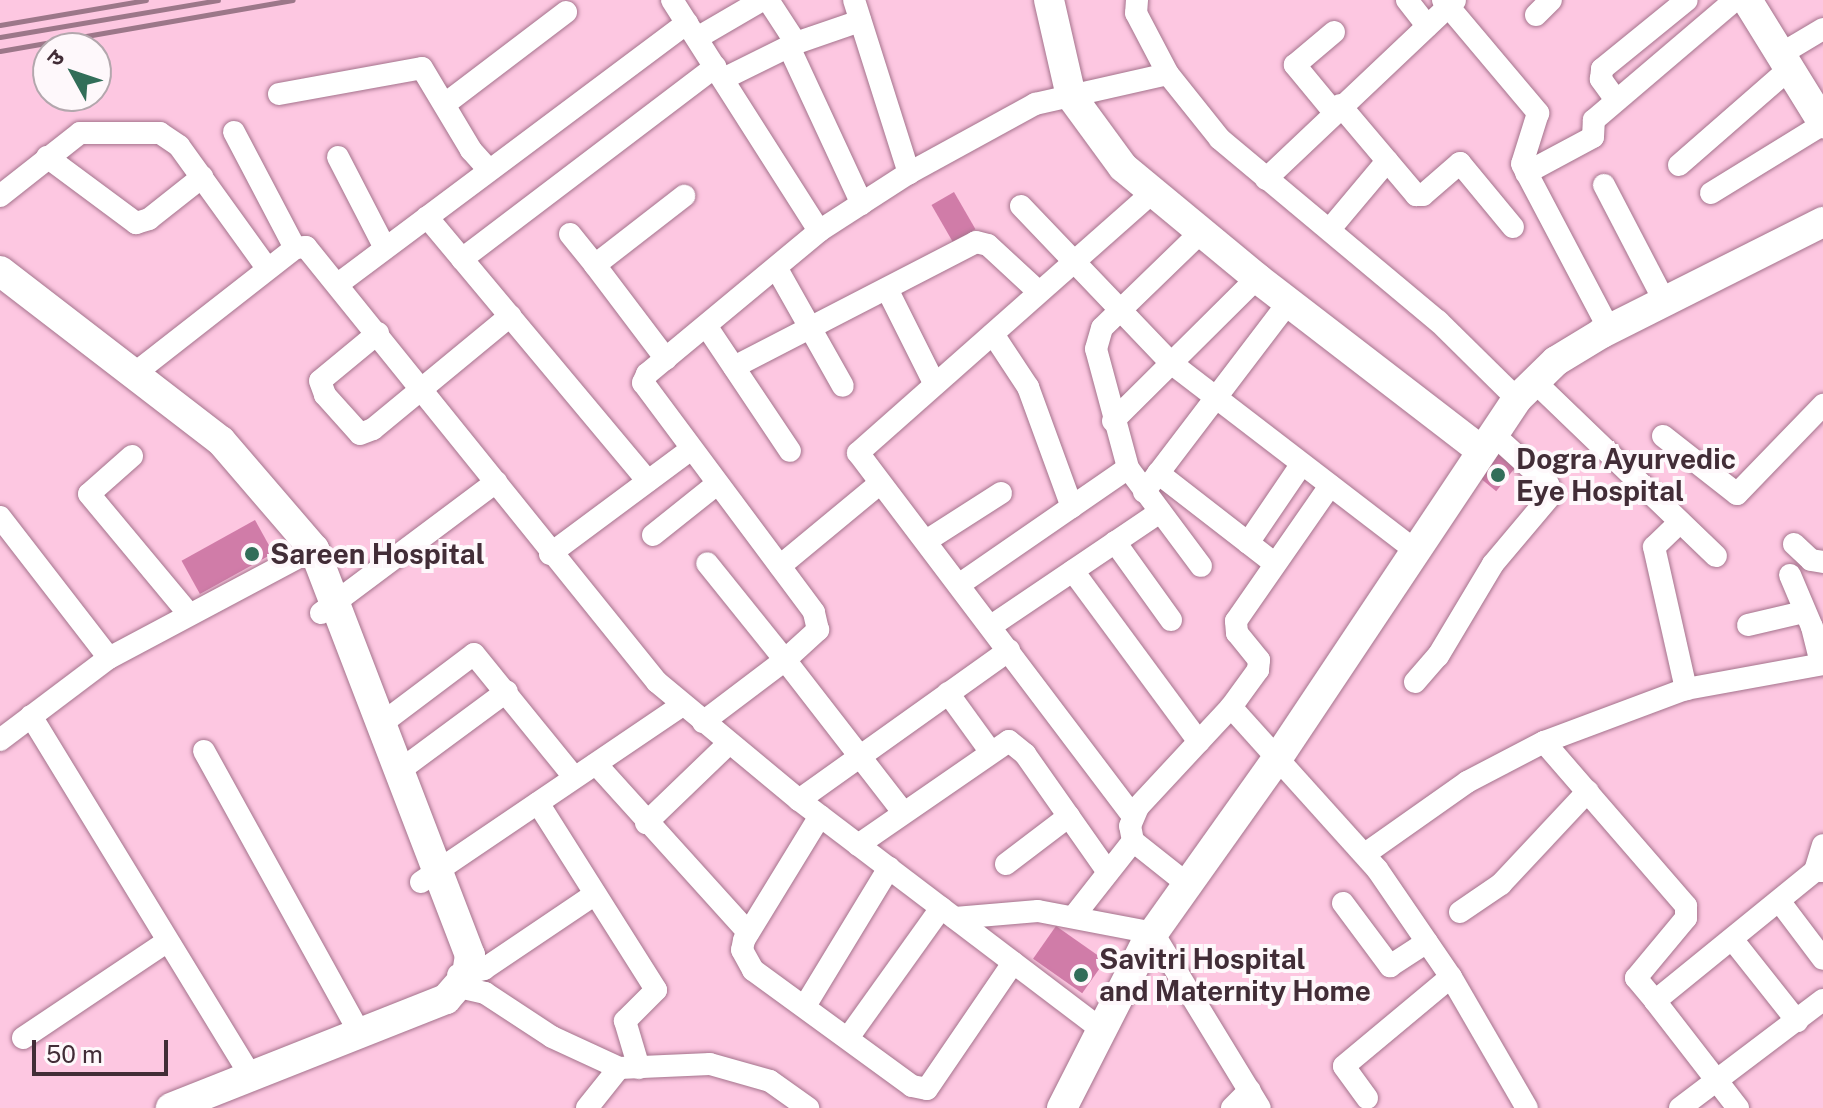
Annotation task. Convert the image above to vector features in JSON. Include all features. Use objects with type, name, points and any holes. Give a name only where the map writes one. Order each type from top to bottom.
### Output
[{"type":"street","points":[[672,0],[819,231]]},
{"type":"street","points":[[338,284],[489,170],[692,30],[765,0],[792,45],[862,204]]},
{"type":"street","points":[[1049,0],[1071,96],[1104,145],[1151,194],[1289,302],[1486,442],[1552,494],[1493,564],[1438,656],[1415,682]]},
{"type":"street","points":[[1137,0],[1136,13],[1168,74],[1220,139],[1438,321],[1526,390],[1716,556]]},
{"type":"street","points":[[1407,0],[1427,26]]},
{"type":"street","points":[[1616,100],[1601,79],[1602,69],[1687,0]]},
{"type":"street","points":[[1526,173],[1593,137],[1593,122],[1735,0]]},
{"type":"street","points":[[1711,193],[1823,124],[1747,0]]},
{"type":"street","points":[[1266,179],[1449,2],[1538,113],[1521,158],[1526,173],[1609,329]]},
{"type":"street","points":[[462,259],[719,73],[792,45],[857,10],[909,173]]},
{"type":"street","points":[[445,104],[566,12]]},
{"type":"street","points":[[1679,165],[1823,29]]},
{"type":"street","points":[[1334,32],[1295,65],[1419,197],[1460,163],[1513,227]]},
{"type":"street","points":[[279,94],[422,68],[471,150],[489,170]]},
{"type":"street","points":[[703,722],[785,660],[818,630],[814,612],[690,450],[643,383],[666,359],[819,231],[909,173],[1035,104],[1168,74]]},
{"type":"street","points":[[0,196],[80,133],[146,130],[170,138],[267,268]]},
{"type":"street","points":[[234,132],[295,248]]},
{"type":"street","points":[[47,157],[136,223],[149,219],[202,177]]},
{"type":"street","points":[[338,157],[385,248]]},
{"type":"street","points":[[1330,229],[1387,161]]},
{"type":"street","points":[[1604,185],[1665,302]]},
{"type":"street","points":[[1074,916],[1133,841],[1132,815],[960,584],[860,460],[860,446],[993,334],[1151,194]]},
{"type":"street","points":[[595,265],[684,196]]},
{"type":"street","points":[[1021,206],[1171,363],[1413,549]]},
{"type":"street","points":[[427,217],[648,481]]},
{"type":"street","points":[[1062,1108],[1099,1028],[1153,933],[1279,756],[1413,549],[1486,442],[1526,390],[1556,361],[1609,329],[1823,222]]},
{"type":"street","points":[[1200,233],[1120,310],[1096,340],[1113,421],[1128,468],[1201,566]]},
{"type":"street","points":[[570,234],[666,359]]},
{"type":"street","points":[[734,367],[983,242],[1039,292]]},
{"type":"street","points":[[134,374],[267,268],[295,248],[306,247],[424,389],[631,655],[682,705],[799,800],[1099,1028]]},
{"type":"street","points":[[777,269],[843,386]]},
{"type":"street","points":[[0,271],[221,441],[306,554],[399,771],[462,980],[552,1037],[629,1068],[710,1064],[737,1070],[770,1081],[808,1108]]},
{"type":"street","points":[[1113,421],[1257,278]]},
{"type":"street","points":[[887,289],[934,383]]},
{"type":"street","points":[[0,295],[211,457],[306,554]]},
{"type":"street","points":[[1144,492],[1289,302]]},
{"type":"street","points":[[378,333],[324,375],[320,387],[360,434],[424,389],[510,316]]},
{"type":"street","points":[[707,327],[790,451]]},
{"type":"street","points":[[993,334],[1028,387],[1072,507]]},
{"type":"street","points":[[1663,436],[1737,494],[1823,405]]},
{"type":"street","points":[[550,554],[690,450]]},
{"type":"street","points":[[132,456],[89,494],[188,613]]},
{"type":"street","points":[[1248,543],[1301,465]]},
{"type":"street","points":[[960,584],[1128,468]]},
{"type":"street","points":[[1158,473],[1274,563]]},
{"type":"street","points":[[329,609],[496,482]]},
{"type":"street","points":[[653,535],[717,484]]},
{"type":"street","points":[[780,566],[879,484]]},
{"type":"street","points":[[1132,815],[1231,707],[1260,664],[1235,625],[1274,563],[1330,486]]},
{"type":"street","points":[[926,541],[1001,493]]},
{"type":"street","points":[[991,626],[1160,512]]},
{"type":"street","points":[[1680,522],[1654,547],[1686,689]]},
{"type":"street","points":[[3,525],[109,658]]},
{"type":"street","points":[[1115,542],[1171,620]]},
{"type":"street","points":[[1794,544],[1811,560],[1823,562]]},
{"type":"street","points":[[0,740],[109,658],[188,613],[306,554]]},
{"type":"street","points":[[707,563],[903,812]]},
{"type":"street","points":[[1073,571],[1199,742]]},
{"type":"street","points":[[1365,854],[1467,782],[1544,742],[1686,689],[1822,664],[1790,575]]},
{"type":"street","points":[[329,609],[429,877]]},
{"type":"street","points":[[1748,625],[1804,612]]},
{"type":"street","points":[[799,800],[1009,650]]},
{"type":"street","points":[[381,724],[474,654],[574,777]]},
{"type":"street","points":[[399,771],[507,691]]},
{"type":"street","points":[[948,693],[990,751]]},
{"type":"street","points":[[429,877],[682,705]]},
{"type":"street","points":[[1231,707],[1279,756],[1365,854],[1451,977],[1527,1108]]},
{"type":"street","points":[[31,716],[250,1075]]},
{"type":"street","points":[[858,845],[990,751],[1009,741],[1017,743],[1108,872]]},
{"type":"street","points":[[1544,742],[1686,906],[1686,918],[1636,978],[1738,1108]]},
{"type":"street","points":[[646,823],[729,743]]},
{"type":"street","points":[[204,751],[360,1034]]},
{"type":"street","points":[[596,764],[646,823],[748,932]]},
{"type":"street","points":[[1460,912],[1501,884],[1588,791]]},
{"type":"street","points":[[538,803],[656,990],[625,1021],[629,1068]]},
{"type":"street","points":[[820,816],[748,932],[742,950],[746,962],[912,1086],[927,1089],[1013,963]]},
{"type":"street","points":[[1006,864],[1069,816]]},
{"type":"street","points":[[1133,841],[1187,884]]},
{"type":"street","points":[[1655,1001],[1819,871],[1823,845]]},
{"type":"street","points":[[805,1006],[889,868]]},
{"type":"street","points":[[185,1105],[250,1075],[446,999],[462,980],[484,969],[595,894]]},
{"type":"street","points":[[1780,902],[1823,959]]},
{"type":"street","points":[[1343,903],[1390,966],[1427,942]]},
{"type":"street","points":[[948,913],[1074,916],[1153,933],[1255,1099],[1232,1108]]},
{"type":"street","points":[[848,1038],[948,913]]},
{"type":"street","points":[[1732,939],[1797,1021]]},
{"type":"street","points":[[23,1038],[168,941]]},
{"type":"street","points":[[1367,1098],[1344,1066],[1451,977]]},
{"type":"street","points":[[1680,1108],[1823,1000]]},
{"type":"street","points":[[587,1108],[629,1068]]},
{"type":"building","points":[[954,192],[976,229],[953,242],[931,205]]},
{"type":"building","points":[[1498,454],[1515,468],[1496,491],[1479,477]]},
{"type":"building","points":[[255,520],[273,553],[200,594],[182,561]]},
{"type":"building","points":[[1056,926],[1105,960],[1082,993],[1033,959]]},
{"type":"railway","points":[[0,25],[146,0]]},
{"type":"railway","points":[[0,37],[218,0]]},
{"type":"railway","points":[[0,51],[293,0]]},
{"type":"place","name":"Dogra Ayurvedic Eye Hospital","points":[[1498,475]]},
{"type":"place","name":"Sareen Hospital","points":[[252,554]]},
{"type":"place","name":"Savitri Hospital and Maternity Home","points":[[1081,975]]}]
